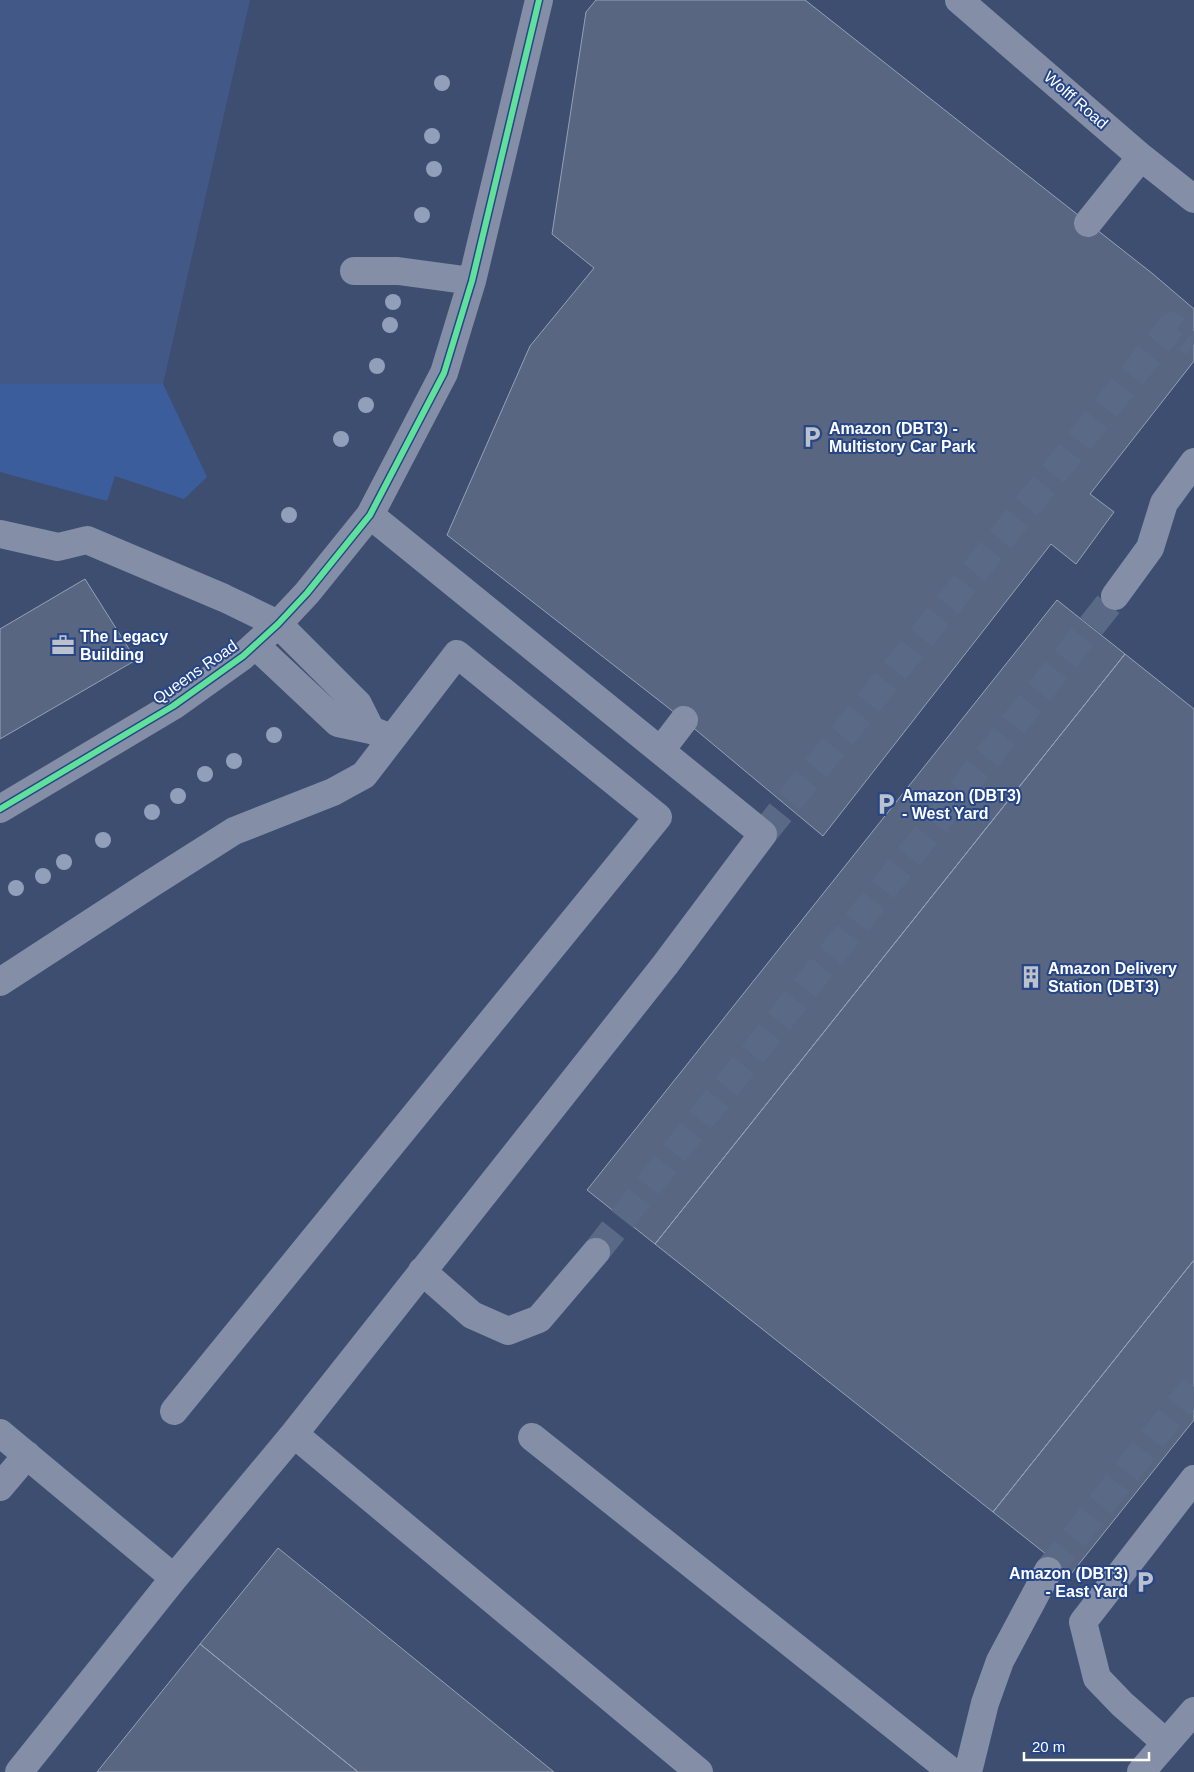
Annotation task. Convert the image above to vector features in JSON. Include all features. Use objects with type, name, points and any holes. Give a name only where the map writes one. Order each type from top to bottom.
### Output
[{"type":"street","name":"Queens Road","points":[[0,809],[173,706],[256,646],[307,593],[370,514],[444,373],[472,281],[540,0]]},
{"type":"street","name":"Wolff Road","points":[[959,0],[1142,157],[1194,199]]},
{"type":"street","points":[[1088,223],[1142,157]]},
{"type":"street","points":[[354,271],[398,271],[472,281]]},
{"type":"street","points":[[1115,596],[1150,548],[1164,503],[1194,462]]},
{"type":"street","points":[[19,1772],[174,1578],[294,1434],[665,965],[763,834],[370,514]]},
{"type":"street","points":[[0,534],[58,547],[87,540],[224,598],[278,624],[358,704],[382,734]]},
{"type":"street","points":[[256,646],[338,723],[382,734]]},
{"type":"street","points":[[0,982],[234,831],[333,792],[364,775],[382,734],[457,654],[658,817],[174,1411]]},
{"type":"street","points":[[660,750],[684,720]]},
{"type":"street","points":[[422,1272],[472,1315],[508,1331],[539,1319],[596,1252]]},
{"type":"street","points":[[0,1433],[174,1578]]},
{"type":"street","points":[[294,1434],[699,1772]]},
{"type":"street","points":[[532,1437],[952,1772]]},
{"type":"street","points":[[0,1487],[27,1455]]},
{"type":"street","points":[[1166,1743],[1122,1704],[1097,1678],[1083,1622],[1194,1479]]},
{"type":"street","points":[[968,1772],[985,1703],[1000,1661],[1048,1571]]},
{"type":"street","points":[[1141,1772],[1194,1711]]},
{"type":"shaded area","points":[[0,0],[250,0],[163,384],[0,384]]},
{"type":"shaded area","points":[[0,384],[163,384],[207,477],[184,499],[115,476],[107,501],[0,472]]},
{"type":"building","name":"Amazon (DBT3) - Multistory Car Park","points":[[596,0],[805,0],[1153,274],[1194,309],[1194,361],[1090,494],[1114,512],[1076,564],[1051,544],[823,836],[684,720],[447,535],[530,346],[594,268],[552,234],[586,12]]},
{"type":"building","name":"The Legacy Building","points":[[85,579],[136,660],[0,739],[0,629]]},
{"type":"building","points":[[1057,600],[1125,654],[655,1244],[587,1190]]},
{"type":"building","name":"Amazon Delivery Station (DBT3)","points":[[1125,654],[1194,709],[1194,1260],[993,1512],[655,1244]]},
{"type":"building","points":[[1194,1260],[1194,1420],[1071,1574],[993,1512]]},
{"type":"building","points":[[278,1548],[554,1772],[358,1772],[200,1644]]},
{"type":"building","points":[[200,1644],[358,1772],[97,1772]]},
{"type":"tunnel","points":[[763,834],[1172,326],[1194,344]]},
{"type":"tunnel","points":[[596,1252],[1115,596]]},
{"type":"tunnel","points":[[1048,1571],[1194,1387]]},
{"type":"cycle path","points":[[0,809],[173,706],[243,656],[278,624],[307,593],[370,515],[444,373],[472,281],[539,0]]},
{"type":"place","name":"Amazon (DBT3) - Multistory Car Park","points":[[812,437]]},
{"type":"place","name":"The Legacy Building","points":[[63,645]]},
{"type":"place","name":"Amazon (DBT3) - West Yard","points":[[886,804]]},
{"type":"place","name":"Amazon Delivery Station (DBT3)","points":[[1031,977]]},
{"type":"place","name":"Amazon (DBT3) - East Yard","points":[[1145,1582]]}]
